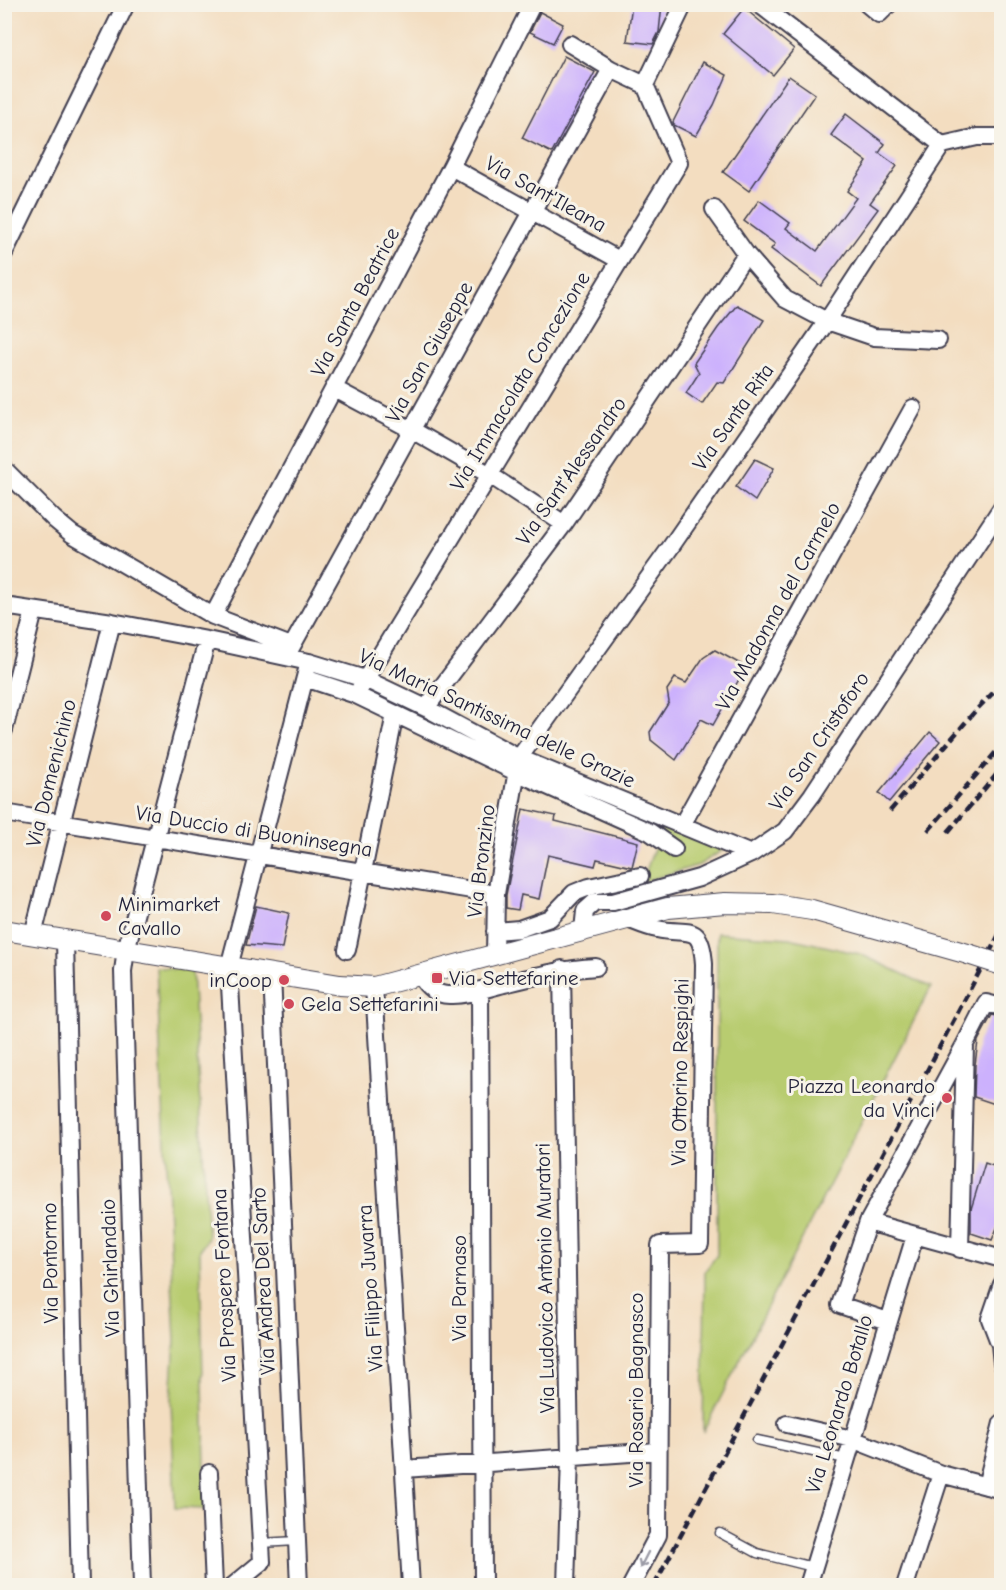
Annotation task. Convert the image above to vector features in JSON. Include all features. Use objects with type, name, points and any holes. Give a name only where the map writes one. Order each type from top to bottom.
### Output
[{"type":"street","points":[[4,253],[126,4]]},
{"type":"street","points":[[570,44],[611,69],[645,85],[684,4]]},
{"type":"street","points":[[759,4],[942,145],[977,137],[1002,137]]},
{"type":"street","points":[[867,4],[879,14],[888,4]]},
{"type":"street","name":"Via Santa Beatrice","points":[[213,616],[451,167],[532,5]]},
{"type":"street","name":"Via San Giuseppe","points":[[288,651],[611,69]]},
{"type":"street","name":"Via Immacolata Concezione","points":[[356,695],[679,163],[645,85]]},
{"type":"street","name":"Via Santa Rita","points":[[518,765],[827,321],[942,145]]},
{"type":"street","name":"Via Sant'Ileana","points":[[451,167],[619,260]]},
{"type":"street","points":[[714,209],[746,255],[785,299],[827,321],[874,337],[938,340]]},
{"type":"street","name":"Via Sant'Alessandro","points":[[426,708],[564,524],[746,255]]},
{"type":"street","points":[[335,389],[490,475],[564,524]]},
{"type":"street","name":"Via Madonna del Carmelo","points":[[682,825],[913,408]]},
{"type":"street","name":"Via Maria Santissima delle Grazie","points":[[4,469],[72,534],[213,616],[288,651],[307,670],[394,714],[518,765],[682,825],[751,854]]},
{"type":"street","name":"Via San Cristoforo","points":[[583,930],[585,911],[595,902],[613,902],[699,878],[751,854],[785,831],[812,795],[1002,507]]},
{"type":"street","name":"Via Maria Santissima delle Grazie","points":[[4,606],[112,622],[207,640],[288,651]]},
{"type":"street","points":[[4,730],[34,611]]},
{"type":"street","name":"Via Domenichino","points":[[33,935],[112,622]]},
{"type":"street","name":"Via Ghirlandaio","points":[[142,1586],[123,971],[126,950],[207,640]]},
{"type":"street","name":"Via Maria Santissima delle Grazie","points":[[307,670],[365,679],[426,708],[518,765]]},
{"type":"street","name":"Via Prospero Fontana","points":[[232,1586],[262,1562],[230,967],[307,670]]},
{"type":"street","points":[[347,950],[394,714]]},
{"type":"street","points":[[518,765],[650,832],[674,849]]},
{"type":"street","name":"Via Bronzino","points":[[495,955],[496,894],[518,765]]},
{"type":"street","name":"Via Duccio di Buoninsegna","points":[[4,813],[496,894]]},
{"type":"street","points":[[495,931],[519,929],[550,918],[574,893],[589,886],[640,876]]},
{"type":"street","points":[[4,930],[340,985],[374,987],[668,908],[725,903],[772,904],[812,910],[1002,965]]},
{"type":"street","name":"Via Ottorino Respighi","points":[[625,918],[657,929],[686,932],[697,936],[703,945],[700,1244],[660,1245]]},
{"type":"street","name":"Via Pontormo","points":[[64,940],[80,1586]]},
{"type":"street","points":[[420,975],[426,985],[438,993],[449,995],[480,990],[562,969],[596,967]]},
{"type":"street","name":"Via Ludovico Antonio Muratori","points":[[562,969],[570,1457],[566,1586]]},
{"type":"street","name":"Via Andrea Del Sarto","points":[[272,974],[299,1586]]},
{"type":"street","name":"Via Filippo Juvarra","points":[[374,987],[411,1586]]},
{"type":"street","name":"Via Parnaso","points":[[480,990],[483,1586]]},
{"type":"street","points":[[888,1321],[840,1305],[868,1222],[965,1044],[994,1005]]},
{"type":"street","points":[[960,1249],[965,1044]]},
{"type":"street","points":[[868,1222],[1002,1259]]},
{"type":"street","name":"Via Leonardo Botallo","points":[[808,1586],[915,1236]]},
{"type":"street","name":"Via Rosario Bagnasco","points":[[631,1586],[658,1534],[660,1245]]},
{"type":"street","points":[[1002,1284],[990,1319],[1000,1345],[1002,1363]]},
{"type":"street","points":[[787,1424],[852,1439],[941,1474],[994,1488],[1002,1423]]},
{"type":"street","points":[[404,1469],[658,1451]]},
{"type":"street","points":[[208,1473],[214,1586]]},
{"type":"street","points":[[905,1586],[941,1474]]},
{"type":"lane","points":[[757,1440],[846,1459]]},
{"type":"lane","points":[[720,1533],[757,1553],[813,1567]]},
{"type":"lane","points":[[261,1543],[297,1541]]},
{"type":"green space","points":[[527,765],[723,850],[699,865],[642,882],[660,832]]},
{"type":"green space","points":[[717,933],[789,938],[860,954],[931,987],[703,1432],[705,1271],[717,1255]]},
{"type":"green space","points":[[156,967],[192,971],[208,1238],[200,1250],[206,1509],[175,1508],[171,1400],[175,1340]]},
{"type":"building","points":[[632,4],[662,4],[659,32],[653,44],[627,41]]},
{"type":"building","points":[[744,8],[794,49],[773,75],[723,34]]},
{"type":"building","points":[[540,12],[563,24],[553,43],[530,32]]},
{"type":"building","points":[[564,56],[595,72],[552,153],[522,138]]},
{"type":"building","points":[[703,62],[727,75],[714,105],[696,136],[674,125],[673,122]]},
{"type":"building","points":[[789,76],[815,94],[749,191],[723,172]]},
{"type":"building","points":[[846,114],[885,144],[879,153],[897,166],[870,203],[878,209],[821,286],[771,249],[775,244],[744,221],[759,200],[790,223],[786,228],[817,251],[856,198],[847,191],[867,162],[831,135]]},
{"type":"building","points":[[737,305],[764,320],[724,383],[717,382],[702,404],[686,393],[699,373],[694,363]]},
{"type":"building","points":[[755,459],[774,468],[755,501],[736,487]]},
{"type":"building","points":[[715,650],[746,667],[713,725],[701,719],[676,760],[651,740],[650,732],[669,702],[667,690],[675,678],[686,683],[703,658]]},
{"type":"building","points":[[930,732],[940,741],[889,802],[879,793]]},
{"type":"building","points":[[523,809],[556,816],[555,821],[638,842],[632,867],[597,859],[595,866],[548,855],[539,899],[521,895],[518,910],[506,908],[506,895]]},
{"type":"building","points":[[256,906],[289,913],[282,948],[246,945]]},
{"type":"building","points":[[992,1015],[1002,1017],[998,1105],[974,1097],[978,1041]]},
{"type":"building","points":[[985,1163],[1002,1169],[1002,1216],[992,1240],[971,1233],[971,1209]]},
{"type":"railway","points":[[890,811],[976,710],[1002,684]]},
{"type":"railway","points":[[928,831],[1002,745]]},
{"type":"railway","points":[[948,832],[1002,768]]},
{"type":"railway","points":[[654,1586],[1002,929]]},
{"type":"place","name":"Minimarket Cavallo","points":[[106,916]]},
{"type":"place","name":"Via Settefarine","points":[[437,978]]},
{"type":"place","name":"inCoop","points":[[284,980]]},
{"type":"place","name":"Gela Settefarini","points":[[289,1004]]},
{"type":"place","name":"Piazza Leonardo da Vinci","points":[[947,1098]]}]
